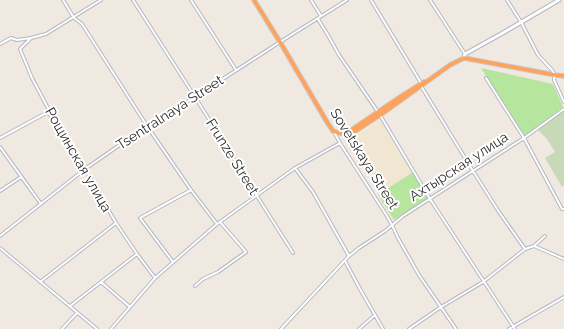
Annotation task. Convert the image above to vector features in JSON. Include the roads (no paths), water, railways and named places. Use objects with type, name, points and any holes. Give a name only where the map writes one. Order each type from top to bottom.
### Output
[{"type":"highway","name":"Sovetskaya Street","points":[[254,0],[326,122],[333,131]]},
{"type":"highway","points":[[333,131],[344,134],[354,132],[379,113],[464,56],[564,76]]},
{"type":"street","points":[[63,0],[74,18],[82,24],[191,190],[218,223],[246,252],[218,272],[203,279],[195,286]]},
{"type":"street","points":[[0,44],[11,38],[18,40],[46,34],[101,0]]},
{"type":"street","name":"Frunze Street","points":[[133,0],[256,196],[294,253]]},
{"type":"street","points":[[190,0],[236,70]]},
{"type":"street","points":[[311,0],[321,16]]},
{"type":"street","name":"Tsentralnaya Street","points":[[0,236],[85,169],[148,126],[347,0]]},
{"type":"street","points":[[371,0],[473,171],[525,249]]},
{"type":"street","points":[[430,0],[464,56],[559,0]]},
{"type":"street","points":[[507,0],[521,22],[538,55],[555,75],[554,80],[564,102]]},
{"type":"street","points":[[318,19],[339,55],[379,113],[430,199],[514,328]]},
{"type":"street","name":"Рощинская улица","points":[[31,38],[20,49],[32,78],[49,110],[48,112],[85,169],[116,224],[156,278]]},
{"type":"street","points":[[486,78],[524,138],[562,209],[564,209]]},
{"type":"street","name":"Ахтырская улица","points":[[281,329],[349,256],[359,248],[385,231],[403,216],[524,138],[564,109]]},
{"type":"street","points":[[0,138],[48,112]]},
{"type":"street","name":"Sovetskaya Street","points":[[333,131],[392,225],[419,275],[456,329]]},
{"type":"street","points":[[111,329],[156,278],[218,223],[295,168],[340,143]]},
{"type":"street","points":[[0,147],[41,204]]},
{"type":"street","points":[[295,168],[313,192],[349,256]]},
{"type":"street","points":[[0,191],[21,177]]},
{"type":"street","points":[[173,262],[140,218],[191,190]]},
{"type":"street","points":[[40,282],[116,224]]},
{"type":"street","points":[[409,329],[441,307],[484,282],[525,249],[534,246],[545,236]]},
{"type":"street","points":[[534,246],[564,259]]},
{"type":"street","points":[[0,248],[97,329]]},
{"type":"street","points":[[70,306],[137,254]]},
{"type":"street","points":[[345,261],[383,329]]},
{"type":"street","points":[[101,282],[130,307]]},
{"type":"street","points":[[509,329],[514,328],[564,297]]},
{"type":"street","points":[[62,329],[77,312]]},
{"type":"street","points":[[358,329],[375,314]]}]
